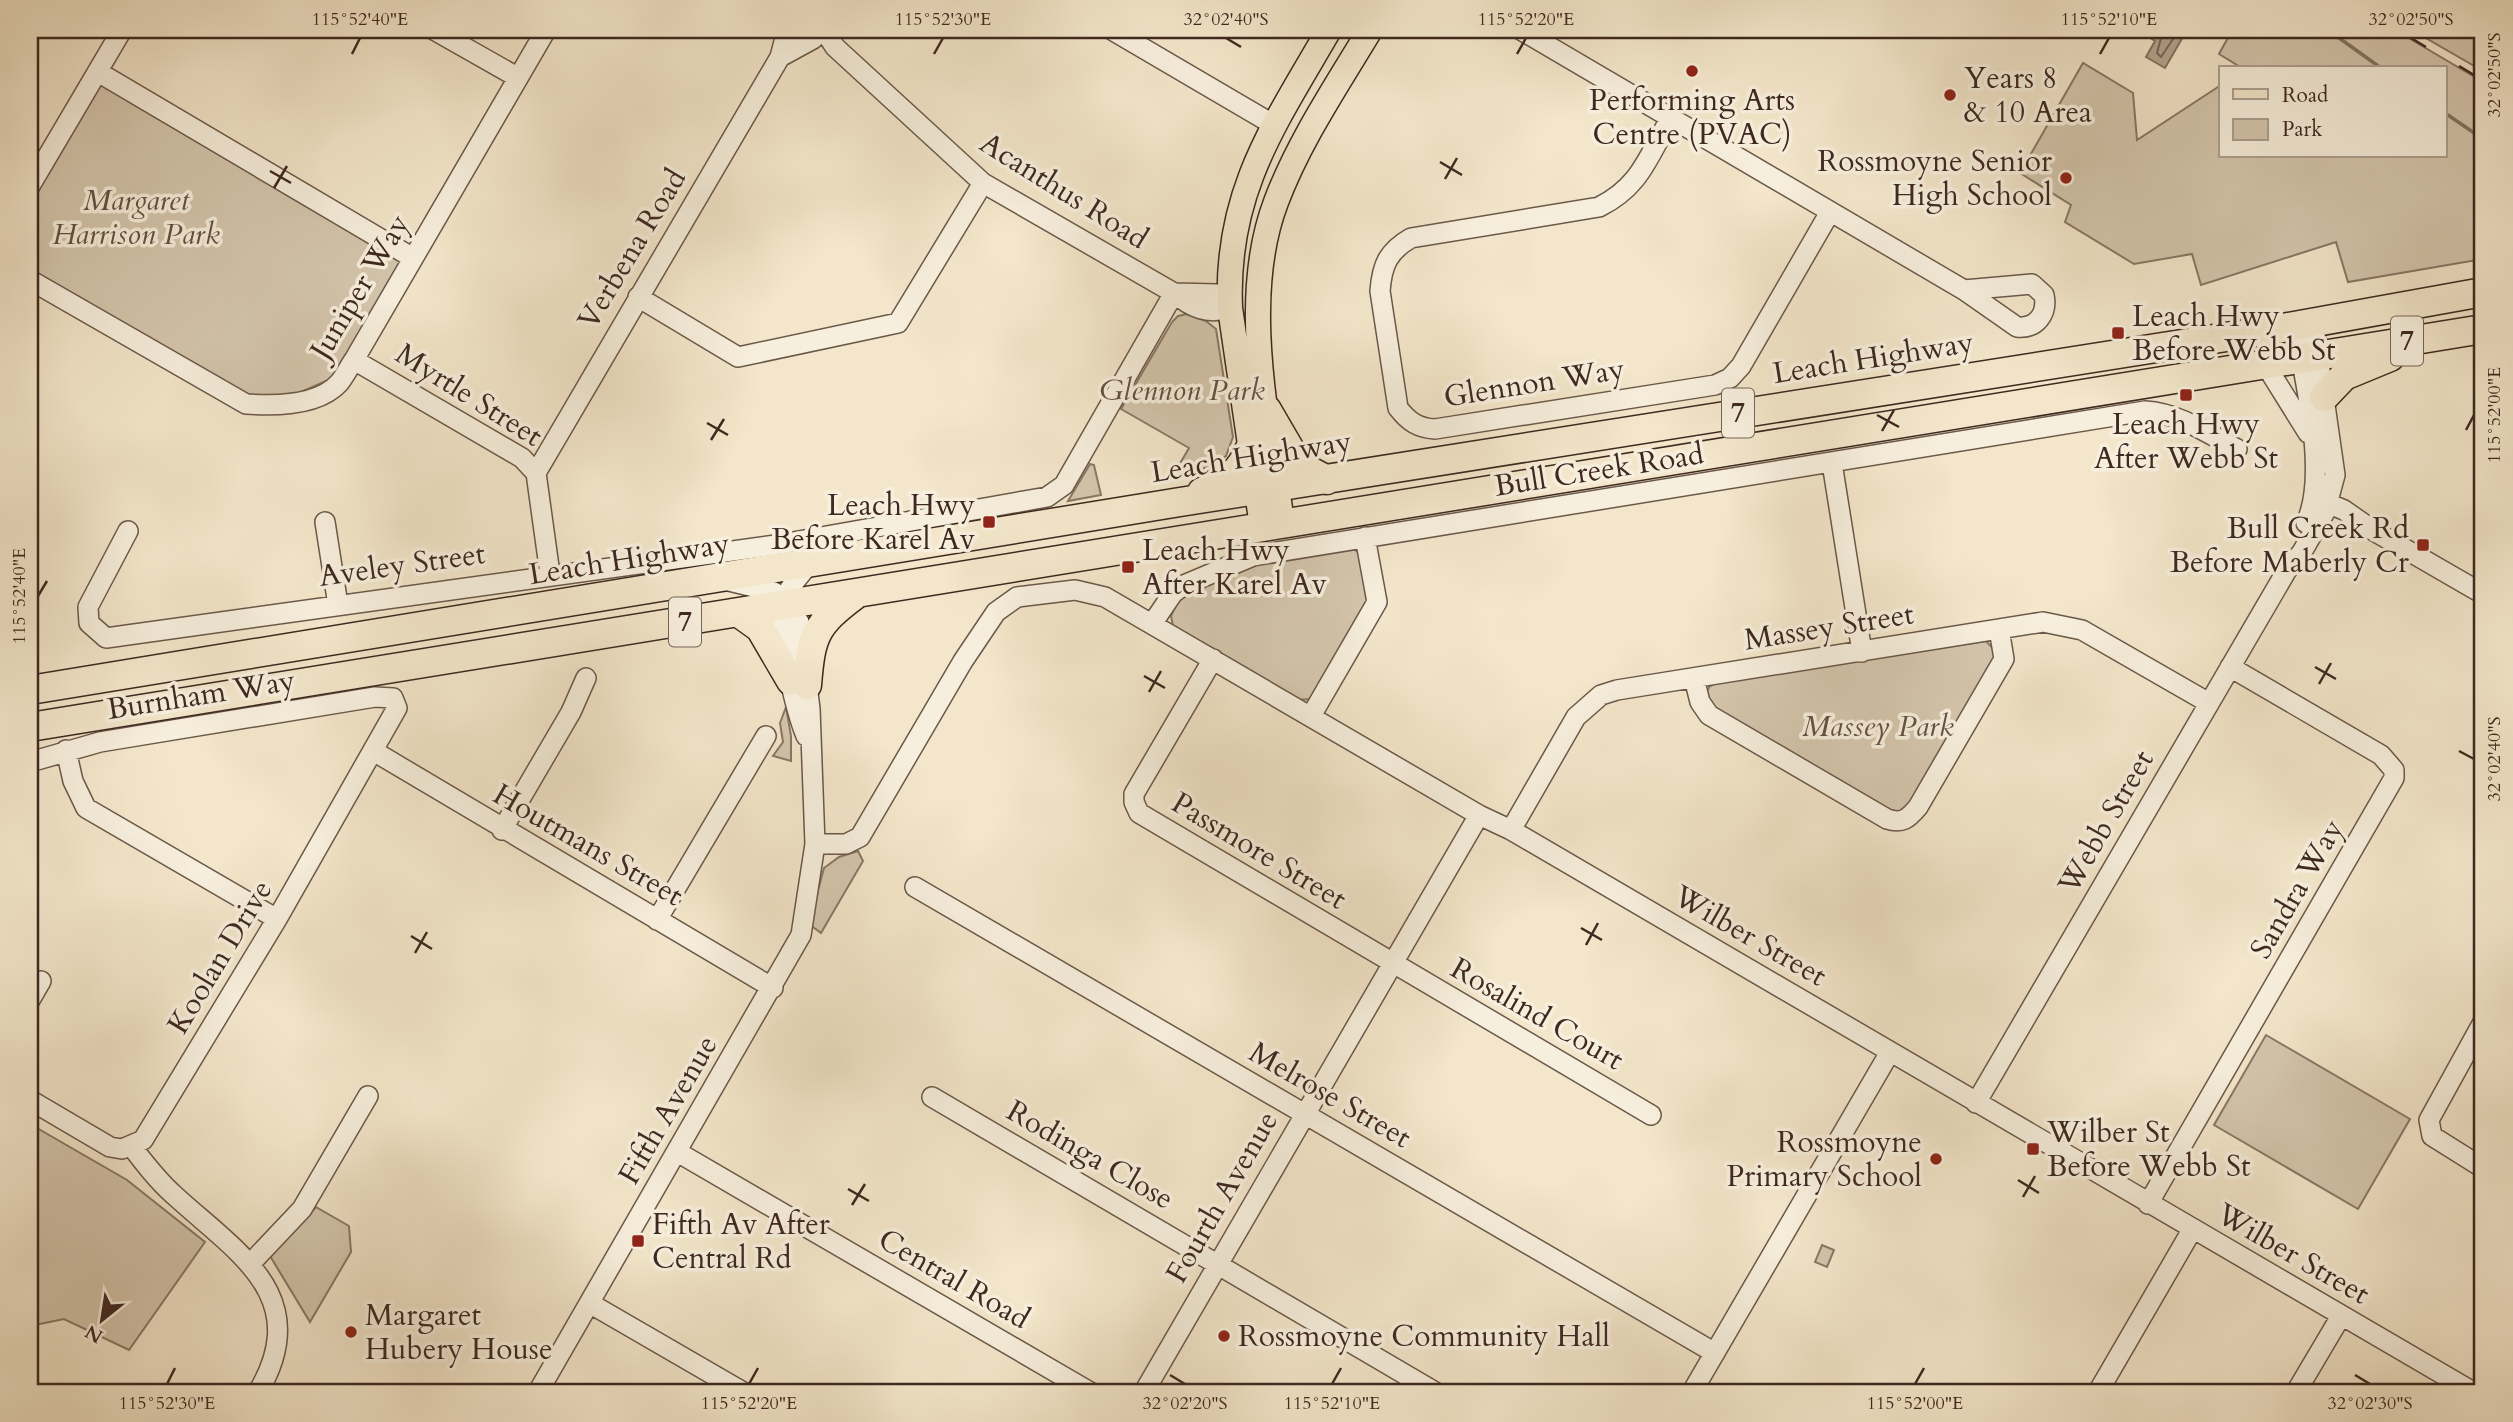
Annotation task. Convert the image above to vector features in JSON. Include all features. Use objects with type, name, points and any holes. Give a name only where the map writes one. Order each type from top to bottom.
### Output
[{"type":"highway","name":"Leach Highway","points":[[30,690],[2483,292]]},
{"type":"highway","points":[[2324,397],[2344,376],[2359,367],[2483,330]]},
{"type":"highway","name":"7","points":[[30,727],[2483,330]]},
{"type":"highway","points":[[1267,410],[1299,465],[1327,480]]},
{"type":"highway","points":[[1180,502],[1231,478],[1243,466],[1250,450]]},
{"type":"highway","points":[[799,683],[811,641],[834,611],[857,593]]},
{"type":"highway","points":[[739,613],[760,628],[799,683]]},
{"type":"main road","points":[[1267,489],[1250,450],[1230,308],[1228,272],[1236,218],[1248,177],[1273,125],[1329,30]]},
{"type":"main road","points":[[1272,524],[1267,489],[1267,410],[1259,338],[1260,280],[1265,239],[1289,171],[1370,30]]},
{"type":"main road","points":[[1230,308],[1244,301],[1260,280]]},
{"type":"main road","points":[[1230,308],[1259,338]]},
{"type":"street","points":[[32,176],[122,30]]},
{"type":"street","points":[[434,30],[517,77]]},
{"type":"street","name":"Juniper Way","points":[[30,280],[246,404],[277,407],[317,396],[338,384],[354,360],[546,30]]},
{"type":"street","points":[[1112,30],[1273,125]]},
{"type":"street","points":[[1521,30],[1964,290]]},
{"type":"street","name":"Acanthus Road","points":[[805,34],[835,47],[983,183],[1174,293],[1217,294],[1230,308]]},
{"type":"street","name":"Verbena Road","points":[[536,472],[780,57],[805,34]]},
{"type":"street","points":[[98,72],[413,258]]},
{"type":"street","name":"Glennon Way","points":[[1670,119],[1633,185],[1620,197],[1599,207],[1411,238],[1388,256],[1382,271],[1380,291],[1398,408],[1408,421],[1423,429],[1435,429],[1715,385],[1730,378],[1741,366],[1830,212]]},
{"type":"street","points":[[638,297],[738,357],[898,323],[983,183]]},
{"type":"street","name":"Aveley Street","points":[[128,531],[88,607],[89,624],[106,638],[550,574],[776,545],[1056,493],[1174,293]]},
{"type":"street","name":"Webb Street","points":[[2304,323],[2309,357],[2312,440],[2321,505]]},
{"type":"street","name":"Webb Street","points":[[1976,1103],[2287,570],[2302,552],[2321,505],[2334,461],[2324,397],[2309,357]]},
{"type":"street","name":"Myrtle Street","points":[[354,360],[522,458],[536,472],[550,574]]},
{"type":"street","name":"Webb Street","points":[[2265,365],[2312,440]]},
{"type":"street","name":"Bull Creek Road","points":[[1152,624],[1173,593],[1184,585],[1253,556],[2145,411],[2162,412],[2180,418],[2237,449]]},
{"type":"street","points":[[1832,463],[1861,652]]},
{"type":"street","points":[[2321,505],[2374,531],[2483,594]]},
{"type":"street","points":[[325,522],[338,605]]},
{"type":"street","points":[[1311,716],[1377,602],[1365,537]]},
{"type":"street","points":[[782,606],[791,586],[810,563]]},
{"type":"street","points":[[718,579],[774,592],[782,606]]},
{"type":"street","name":"Wilber Street","points":[[815,844],[846,844],[860,837],[988,621],[1004,604],[1017,597],[1075,590],[1105,597],[1479,815],[1511,830],[2147,1204],[2473,1392]]},
{"type":"street","name":"Fifth Avenue","points":[[538,1392],[802,935],[815,844],[810,747],[796,710],[799,683],[782,606]]},
{"type":"street","name":"Massey Street","points":[[1511,830],[1576,718],[1586,705],[1601,695],[1617,690],[2043,622],[2082,630],[2209,703]]},
{"type":"street","points":[[1694,678],[1700,702],[1709,715],[1887,819],[1907,820],[1918,807],[2004,659],[1999,629]]},
{"type":"street","name":"Passmore Street","points":[[1213,659],[1134,794],[1134,803],[1139,813],[1392,964]]},
{"type":"street","name":"Sandra Way","points":[[2147,1204],[2393,778],[2394,770],[2381,755],[2230,667]]},
{"type":"street","points":[[502,830],[571,712],[586,678]]},
{"type":"street","name":"Burnham Way","points":[[30,762],[100,742],[384,696]]},
{"type":"street","name":"Koolan Drive","points":[[132,1147],[143,1140],[153,1128],[374,752],[397,708],[393,698],[384,696]]},
{"type":"street","points":[[657,920],[766,736]]},
{"type":"street","points":[[66,750],[73,781],[86,808],[277,919]]},
{"type":"street","name":"Houtmans Street","points":[[374,752],[773,988]]},
{"type":"street","name":"Fourth Avenue","points":[[1144,1392],[1479,815]]},
{"type":"street","name":"Melrose Street","points":[[915,887],[1715,1353]]},
{"type":"street","name":"Rosalind Court","points":[[1392,964],[1651,1115]]},
{"type":"street","points":[[30,1000],[41,981]]},
{"type":"street","points":[[2483,1022],[2429,1120],[2432,1136],[2483,1168]]},
{"type":"street","points":[[1692,1392],[1889,1052]]},
{"type":"street","points":[[251,1263],[302,1209],[368,1096]]},
{"type":"street","name":"Rodinga Close","points":[[932,1097],[1436,1392]]},
{"type":"street","points":[[30,1100],[110,1147],[132,1147],[156,1178],[251,1263],[271,1295],[277,1326],[273,1362],[258,1392]]},
{"type":"street","name":"Central Road","points":[[678,1153],[1090,1392]]},
{"type":"street","points":[[2098,1392],[2192,1230]]},
{"type":"street","points":[[591,1304],[743,1392]]},
{"type":"street","points":[[2296,1392],[2341,1316]]},
{"type":"green space","points":[[2225,30],[2395,30],[2483,82],[2483,259],[2348,282],[2336,242],[2201,285],[2192,254],[2134,264],[2065,222],[2071,205],[2020,173],[2083,63],[2133,93],[2137,140],[2219,86],[2219,158],[2446,158],[2446,66],[2239,66],[2219,54],[2230,34]]},
{"type":"green space","points":[[2412,30],[2483,30],[2483,71]]},
{"type":"green space","name":"Margaret Harrison Park","points":[[100,81],[403,261],[333,378],[294,395],[250,397],[30,269],[30,201]]},
{"type":"green space","name":"Glennon Park","points":[[1187,314],[1206,321],[1216,329],[1233,437],[1226,456],[1192,475],[1172,477],[1189,448],[1121,409],[1172,322],[1178,316]]},
{"type":"green space","points":[[1090,464],[1094,465],[1101,495],[1068,501]]},
{"type":"green space","points":[[1353,548],[1360,554],[1370,602],[1312,699],[1296,700],[1173,626],[1171,616],[1179,597],[1256,562]]},
{"type":"green space","name":"Massey Park","points":[[1986,641],[1997,653],[1909,810],[1890,813],[1714,711],[1705,696],[1709,687],[1716,683]]},
{"type":"green space","points":[[786,707],[791,736],[791,761],[773,756],[783,742],[780,723]]},
{"type":"green space","points":[[858,851],[863,861],[821,933],[809,924],[824,868],[839,857]]},
{"type":"green space","points":[[2266,1035],[2410,1119],[2358,1209],[2214,1125]]},
{"type":"green space","points":[[30,1124],[127,1180],[205,1242],[129,1350],[64,1319],[30,1326]]},
{"type":"green space","points":[[316,1207],[349,1226],[351,1252],[310,1322],[270,1256]]},
{"type":"green space","points":[[1822,1245],[1834,1250],[1827,1267],[1815,1262]]},
{"type":"water","points":[[2137,30],[2187,30],[2165,68],[2146,57],[2155,41]]},
{"type":"waterway","points":[[2328,30],[2378,66]]},
{"type":"waterway","points":[[2446,114],[2483,139]]},
{"type":"place","name":"Performing Arts Centre (PVAC)","points":[[1692,71]]},
{"type":"place","name":"Years 8 & 10 Area","points":[[1950,95]]},
{"type":"place","name":"Rossmoyne Senior High School","points":[[2066,178]]},
{"type":"place","name":"Leach Hwy Before Webb St","points":[[2118,333]]},
{"type":"place","name":"Leach Hwy After Webb St","points":[[2186,395]]},
{"type":"place","name":"Leach Hwy Before Karel Av","points":[[989,522]]},
{"type":"place","name":"Bull Creek Rd Before Maberly Cr","points":[[2423,545]]},
{"type":"place","name":"Leach Hwy After Karel Av","points":[[1128,567]]},
{"type":"place","name":"Wilber St Before Webb St","points":[[2033,1149]]},
{"type":"place","name":"Rossmoyne Primary School","points":[[1936,1159]]},
{"type":"place","name":"Fifth Av After Central Rd","points":[[638,1241]]},
{"type":"place","name":"Margaret Hubery House","points":[[351,1332]]},
{"type":"place","name":"Rossmoyne Community Hall","points":[[1224,1336]]}]
